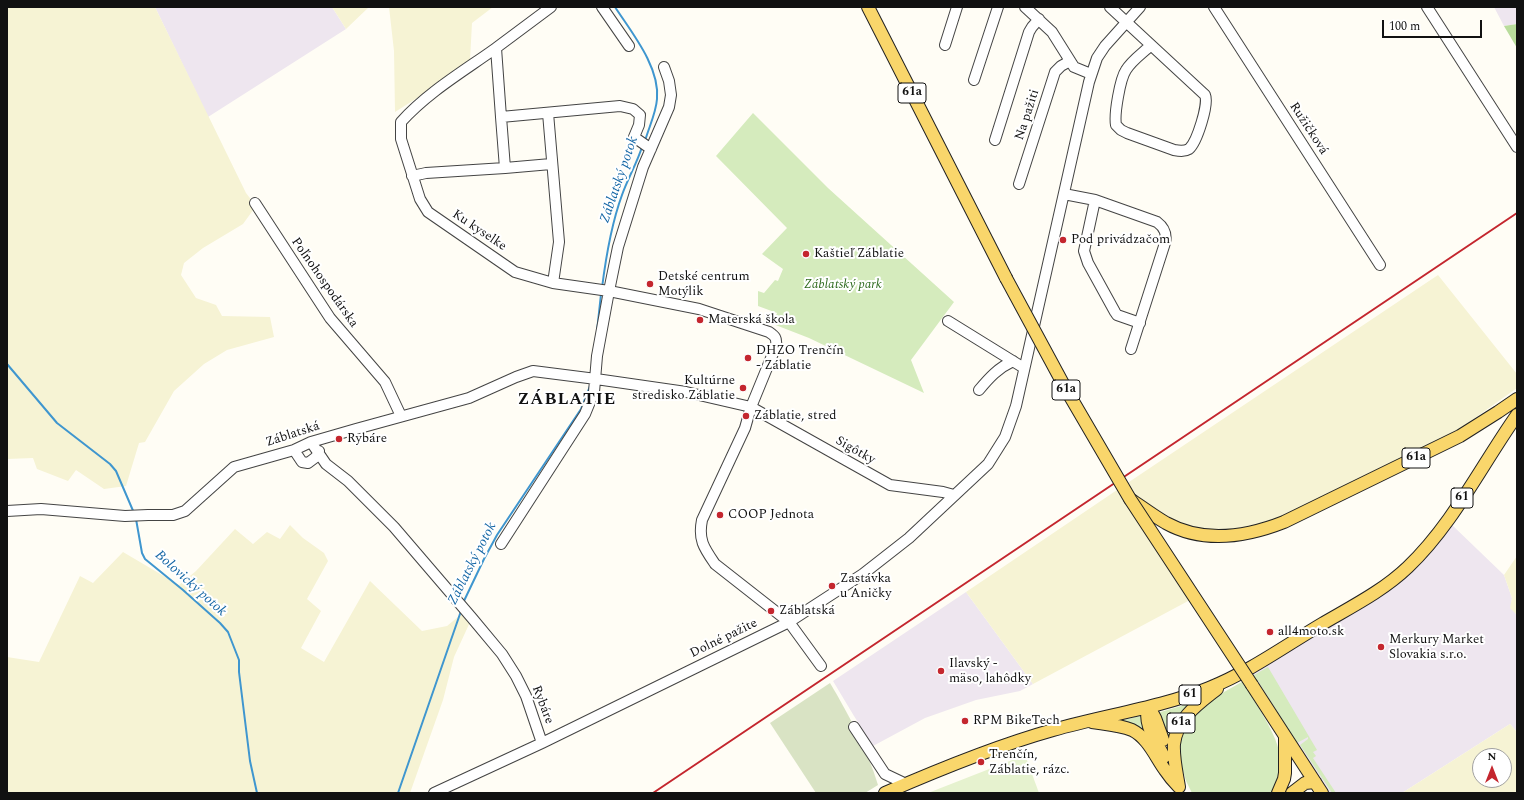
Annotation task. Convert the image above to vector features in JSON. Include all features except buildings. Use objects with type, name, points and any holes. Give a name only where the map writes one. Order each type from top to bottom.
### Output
[{"type":"main road","name":"61a","points":[[868,7],[1006,278],[1067,391],[1130,499],[1322,793]]},
{"type":"main road","name":"61a","points":[[1130,499],[1166,523],[1182,530],[1212,536],[1228,536],[1258,532],[1310,510],[1460,436],[1517,399]]},
{"type":"main road","name":"61","points":[[885,793],[989,750],[1052,730],[1186,697],[1230,679],[1383,587],[1404,571],[1435,537],[1517,415]]},
{"type":"main road","name":"61","points":[[1506,431],[1517,420]]},
{"type":"main road","name":"61a","points":[[1180,790],[1174,746],[1181,724],[1194,707],[1230,679]]},
{"type":"main road","name":"61a","points":[[1149,707],[1146,714],[1147,722],[1180,790]]},
{"type":"main road","points":[[1088,721],[1120,726],[1132,731],[1148,744],[1165,771],[1180,790]]},
{"type":"main road","points":[[1278,793],[1285,773],[1285,736]]},
{"type":"main road","points":[[1292,793],[1305,783],[1315,782]]},
{"type":"main road","points":[[1304,793],[1310,790],[1315,782]]},
{"type":"street","name":"Ku kyselke","points":[[551,7],[442,86],[409,112],[400,122],[401,139],[420,199],[428,212],[515,272],[554,283],[608,291],[699,310],[769,332],[774,335],[777,340],[776,346],[751,407]]},
{"type":"street","points":[[602,7],[629,46]]},
{"type":"street","points":[[945,45],[958,7]]},
{"type":"street","points":[[974,80],[998,7]]},
{"type":"street","points":[[1025,7],[1052,32],[1076,68],[1091,74]]},
{"type":"street","points":[[1110,7],[1202,91],[1207,98],[1206,108],[1194,144],[1188,150],[1180,152],[1174,150],[1127,133],[1116,125],[1115,113],[1124,75],[1129,66],[1151,45]]},
{"type":"street","name":"Dolné pažite","points":[[434,793],[542,743],[789,622],[863,574],[909,538],[988,464],[1005,438],[1013,417],[1091,74],[1097,58],[1105,46],[1140,7]]},
{"type":"street","name":"Ružičková","points":[[1214,7],[1380,265]]},
{"type":"street","points":[[1427,7],[1517,147]]},
{"type":"street","name":"Na pažiti","points":[[995,140],[1029,32],[1039,19]]},
{"type":"street","points":[[496,48],[505,168]]},
{"type":"street","name":"Na pažiti","points":[[1019,184],[1056,72],[1061,66],[1070,61]]},
{"type":"street","points":[[501,544],[585,414],[594,392],[597,356],[608,291],[618,247],[643,167],[646,146],[669,107],[672,95],[664,67]]},
{"type":"street","points":[[501,117],[620,106],[633,109],[640,115],[639,125],[634,138],[646,146]]},
{"type":"street","points":[[548,112],[551,164],[559,242],[554,283]]},
{"type":"street","points":[[412,176],[426,173],[551,164]]},
{"type":"street","points":[[1064,194],[1095,200],[1157,222],[1166,233],[1165,243],[1131,349]]},
{"type":"street","points":[[1095,200],[1084,246],[1086,258],[1115,312],[1119,316],[1140,322]]},
{"type":"street","name":"Poľnohospodárska","points":[[254,203],[330,318],[384,382],[401,416]]},
{"type":"street","points":[[948,321],[1024,368]]},
{"type":"street","points":[[979,390],[995,372],[1013,361]]},
{"type":"street","name":"Záblatská","points":[[7,511],[41,509],[135,516],[173,515],[184,511],[234,467],[294,450],[311,442],[469,398],[516,377],[533,372],[596,379],[686,392],[751,407]]},
{"type":"street","points":[[751,407],[745,428],[702,520],[700,531],[701,541],[714,564],[789,622],[821,666]]},
{"type":"street","name":"Sigôtky","points":[[751,407],[890,485],[943,492],[954,495]]},
{"type":"street","name":"Rybáre","points":[[311,442],[326,464],[348,480],[394,527],[502,654],[516,676],[526,696],[542,743]]},
{"type":"street","points":[[294,450],[302,462],[308,463],[316,457],[318,452]]},
{"type":"street","points":[[854,727],[885,774],[906,784]]},
{"type":"street","points":[[885,774],[885,793]]},
{"type":"shaded area","points":[[7,7],[155,7],[246,193],[256,206],[243,224],[203,248],[184,263],[181,275],[196,298],[216,305],[222,316],[270,317],[274,337],[227,350],[204,364],[174,391],[145,442],[139,443],[126,486],[104,489],[76,470],[68,481],[37,469],[33,458],[7,459]]},
{"type":"shaded area","points":[[155,7],[332,7],[346,29],[208,117]]},
{"type":"shaded area","points":[[332,7],[369,7],[346,29]]},
{"type":"shaded area","points":[[389,7],[493,7],[472,23],[470,60],[447,79],[395,112],[394,51]]},
{"type":"shaded area","points":[[1494,7],[1517,7],[1517,24],[1504,26]]},
{"type":"shaded area","points":[[1438,275],[1517,374],[1517,388],[1458,430],[1276,520],[1225,533],[1191,529],[1139,503],[1126,484]]},
{"type":"shaded area","points":[[1117,490],[1190,600],[1033,684],[966,592]]},
{"type":"shaded area","points":[[1451,524],[1504,575],[1512,598],[1511,608],[1517,615],[1517,732],[1510,724],[1402,793],[1328,793],[1251,673],[1394,586]]},
{"type":"shaded area","points":[[290,525],[303,538],[324,553],[328,561],[307,599],[321,611],[301,648],[324,662],[370,581],[422,631],[447,626],[464,612],[471,620],[454,657],[443,700],[410,793],[7,793],[7,657],[39,662],[80,576],[93,583],[123,552],[179,585],[196,571],[235,529],[253,544],[267,532],[280,539]]},
{"type":"shaded area","points":[[1517,556],[1517,615],[1510,608],[1512,598],[1504,575]]},
{"type":"shaded area","points":[[966,592],[1033,684],[1020,691],[976,700],[925,718],[873,746],[833,681]]},
{"type":"shaded area","points":[[1510,724],[1517,732],[1517,793],[1402,793],[1472,748],[1472,788],[1512,788],[1512,748],[1472,748]]},
{"type":"green space","points":[[1517,24],[1517,48],[1504,26]]},
{"type":"green space","name":"Záblatský park","points":[[753,113],[828,188],[954,302],[911,360],[924,393],[809,338],[773,324],[777,313],[758,306],[758,291],[764,293],[775,280],[778,281],[783,269],[762,254],[787,228],[716,156]]},
{"type":"green space","points":[[1268,667],[1317,750],[1313,752],[1316,756],[1313,758],[1336,793],[1332,793],[1300,745],[1308,739],[1308,737],[1297,743],[1258,681],[1247,689],[1265,718],[1275,739],[1281,761],[1279,780],[1273,793],[1192,793],[1186,781],[1179,758],[1181,732],[1203,704]]},
{"type":"green space","points":[[830,683],[857,732],[874,772],[878,785],[865,793],[816,793],[770,723]]},
{"type":"green space","points":[[1188,704],[1176,721],[1168,746],[1157,713]]},
{"type":"green space","points":[[1141,716],[1155,745],[1119,721]]},
{"type":"green space","points":[[1025,755],[1039,793],[928,793]]},
{"type":"waterway","name":"Záblatský potok","points":[[615,7],[644,51],[650,63],[657,87],[657,99],[654,115],[645,141]]},
{"type":"waterway","name":"Záblatský potok","points":[[602,288],[607,252],[618,206],[642,147]]},
{"type":"waterway","name":"Záblatský potok","points":[[597,331],[601,294]]},
{"type":"waterway","name":"Bolovický potok","points":[[7,364],[57,423],[110,464],[116,471],[134,513]]},
{"type":"waterway","name":"Záblatský potok","points":[[463,603],[497,535],[581,409],[590,386]]},
{"type":"waterway","name":"Bolovický potok","points":[[136,519],[142,553],[145,559],[183,590],[228,632],[239,660],[239,672],[250,761],[257,793]]},
{"type":"waterway","name":"Záblatský potok","points":[[398,793],[461,611]]},
{"type":"railway","points":[[653,793],[1517,213]]},
{"type":"place","name":"Pod privádzačom","points":[[1063,240]]},
{"type":"place","name":"Kaštieľ Záblatie","points":[[806,254]]},
{"type":"place","name":"Detské centrum Motýlik","points":[[650,284]]},
{"type":"place","name":"Materská škola","points":[[700,320]]},
{"type":"place","name":"DHZO Trenčín - Záblatie","points":[[748,358]]},
{"type":"place","name":"Kultúrne stredisko Záblatie","points":[[743,388]]},
{"type":"place","name":"Záblatie, stred","points":[[746,416]]},
{"type":"place","name":"Rybáre","points":[[339,439]]},
{"type":"place","name":"COOP Jednota","points":[[720,515]]},
{"type":"place","name":"Zastávka u Aničky","points":[[832,586]]},
{"type":"place","name":"Záblatská","points":[[771,611]]},
{"type":"place","name":"all4moto.sk","points":[[1270,632]]},
{"type":"place","name":"Merkury Market Slovakia s.r.o.","points":[[1381,647]]},
{"type":"place","name":"Ilavský - mäso, lahôdky","points":[[941,671]]},
{"type":"place","name":"RPM BikeTech","points":[[965,721]]},
{"type":"place","name":"Trenčín, Záblatie, rázc.","points":[[981,762]]},
{"type":"district","name":"ZÁBLATIE","points":[[567,401]]}]
